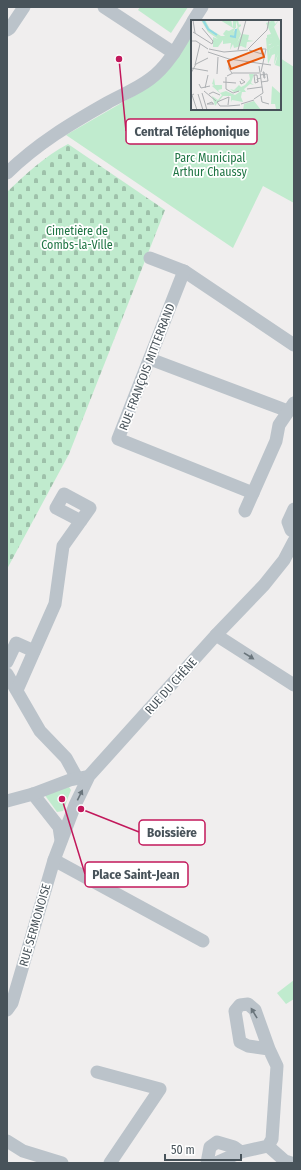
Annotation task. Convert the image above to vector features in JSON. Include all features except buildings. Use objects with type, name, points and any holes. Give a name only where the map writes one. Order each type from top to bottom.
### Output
[{"type":"street","points":[[7,30],[10,28],[24,7]]},
{"type":"street","points":[[104,7],[174,53]]},
{"type":"street","points":[[194,20],[202,7]]},
{"type":"street","points":[[9,167],[62,129],[149,79],[164,66],[191,25]]},
{"type":"street","points":[[150,258],[184,271],[294,345]]},
{"type":"street","name":"RUE FRANÇOIS MITTERRAND","points":[[184,271],[118,439],[253,493]]},
{"type":"street","points":[[150,359],[291,407],[279,425],[276,441],[245,511]]},
{"type":"street","points":[[294,510],[288,522],[291,530],[294,532]]},
{"type":"street","points":[[17,690],[55,604],[63,546],[81,520]]},
{"type":"street","name":"RUE DU CHÊNE","points":[[61,840],[75,805],[83,777],[264,585],[284,560],[294,541]]},
{"type":"street","points":[[216,635],[294,685]]},
{"type":"street","points":[[7,662],[16,642],[34,651]]},
{"type":"street","points":[[7,674],[40,731],[83,777],[7,801]]},
{"type":"street","points":[[33,794],[59,827],[61,840]]},
{"type":"street","name":"RUE SERMONOISE","points":[[7,1010],[12,1003],[61,840]]},
{"type":"street","points":[[54,860],[203,941]]},
{"type":"street","points":[[268,1146],[272,1138],[277,1066],[269,1049]]},
{"type":"street","points":[[97,1072],[160,1089],[110,1163]]},
{"type":"street","points":[[7,1141],[23,1151],[62,1163]]},
{"type":"street","points":[[207,1163],[210,1147],[217,1142],[234,1147],[241,1152]]},
{"type":"street","points":[[216,1163],[241,1152],[268,1146]]},
{"type":"street","points":[[268,1146],[285,1161],[291,1163]]},
{"type":"green space","points":[[140,7],[188,7],[171,33],[138,10]]},
{"type":"green space","name":"Parc Municipal Arthur Chaussy","points":[[191,36],[191,110],[281,110],[281,59],[294,67],[294,203],[263,186],[233,248],[66,135],[144,90]]},
{"type":"green space","name":"Cimetière de Combs-la-Ville","points":[[68,144],[165,210],[69,454],[7,569],[7,192],[44,160]]},
{"type":"green space","points":[[69,787],[71,790],[63,811],[57,812],[44,794]]},
{"type":"green space","points":[[294,980],[294,999],[286,1004],[277,993]]},
{"type":"place","name":"Central Téléphonique","points":[[119,59]]},
{"type":"place","name":"Place Saint-Jean","points":[[62,799]]},
{"type":"place","name":"Boissière","points":[[81,809]]}]
